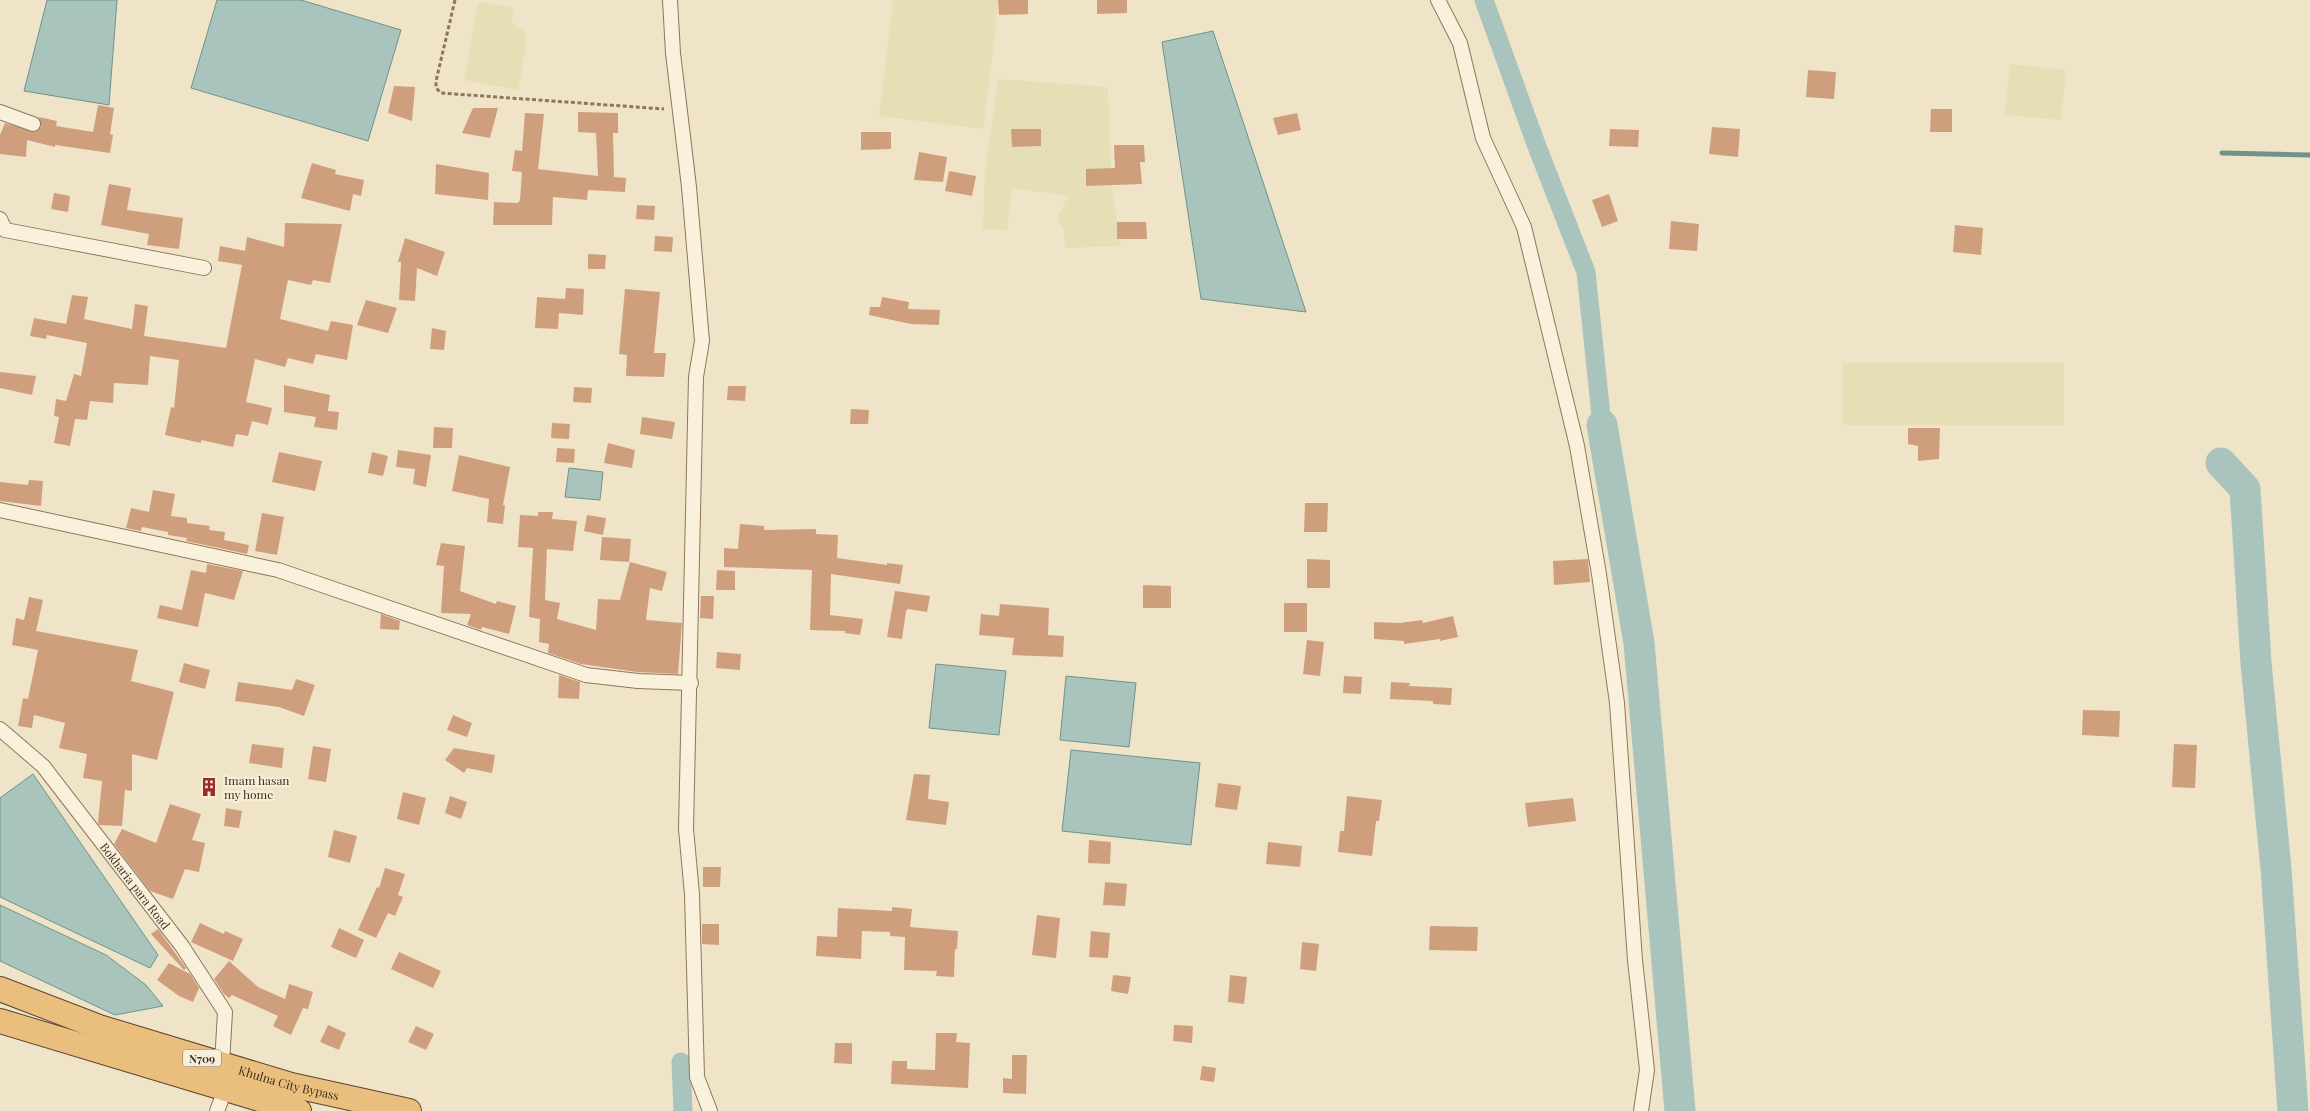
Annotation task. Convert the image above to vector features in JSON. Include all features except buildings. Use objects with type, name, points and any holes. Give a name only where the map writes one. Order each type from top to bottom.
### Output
[{"type":"highway","name":"Khulna City Bypass","points":[[0,989],[99,1027],[222,1064],[290,1084],[409,1111]]},
{"type":"highway","name":"Khulna City Bypass","points":[[0,1021],[221,1100],[299,1111]]},
{"type":"street","points":[[670,0],[702,341],[696,377],[686,829],[692,894],[696,1076],[710,1111]]},
{"type":"street","points":[[1438,0],[1460,43],[1483,138],[1524,227],[1577,446],[1599,574],[1617,703],[1633,942],[1647,1070],[1641,1111]]},
{"type":"street","points":[[0,112],[33,124]]},
{"type":"street","points":[[0,219],[5,230],[204,268]]},
{"type":"street","points":[[0,510],[278,570],[392,608],[498,647],[586,675],[638,681],[690,683]]},
{"type":"street","name":"Bokharia para Road","points":[[0,729],[43,766],[182,946],[225,1012],[222,1064]]},
{"type":"path","points":[[455,0],[436,81],[436,88],[442,93],[680,110]]},
{"type":"shaded area","points":[[893,0],[999,0],[983,129],[879,116]]},
{"type":"shaded area","points":[[478,2],[514,8],[512,23],[524,31],[526,46],[518,90],[464,80]]},
{"type":"shaded area","points":[[2010,64],[2066,70],[2061,120],[2005,115]]},
{"type":"shaded area","points":[[998,79],[1108,87],[1112,190],[1121,246],[1065,248],[1064,231],[1057,219],[1068,196],[1012,188],[1007,230],[983,229],[985,172]]},
{"type":"shaded area","points":[[1843,363],[2064,363],[2064,425],[1843,425]]},
{"type":"water","points":[[47,0],[117,0],[109,105],[24,91]]},
{"type":"water","points":[[217,0],[301,0],[401,30],[368,141],[191,88]]},
{"type":"water","points":[[1213,31],[1306,312],[1201,299],[1162,42]]},
{"type":"water","points":[[569,468],[603,472],[600,500],[565,497]]},
{"type":"water","points":[[936,664],[1006,671],[999,735],[929,728]]},
{"type":"water","points":[[1066,676],[1136,683],[1129,747],[1060,740]]},
{"type":"water","points":[[1071,750],[1200,763],[1191,845],[1062,831]]},
{"type":"water","points":[[33,774],[158,955],[150,968],[0,897],[0,798]]},
{"type":"water","points":[[0,905],[106,955],[146,985],[163,1006],[115,1015],[0,961]]},
{"type":"waterway","points":[[1484,0],[1536,144],[1586,272],[1602,425]]},
{"type":"waterway","points":[[2222,153],[2310,155]]},
{"type":"waterway","points":[[1602,425],[1639,643],[1680,1111]]},
{"type":"waterway","points":[[2221,463],[2245,489],[2256,663],[2276,869],[2293,1111]]},
{"type":"waterway","points":[[681,1062],[683,1111]]},
{"type":"place","name":"Imam hasan my home","points":[[209,787]]}]
